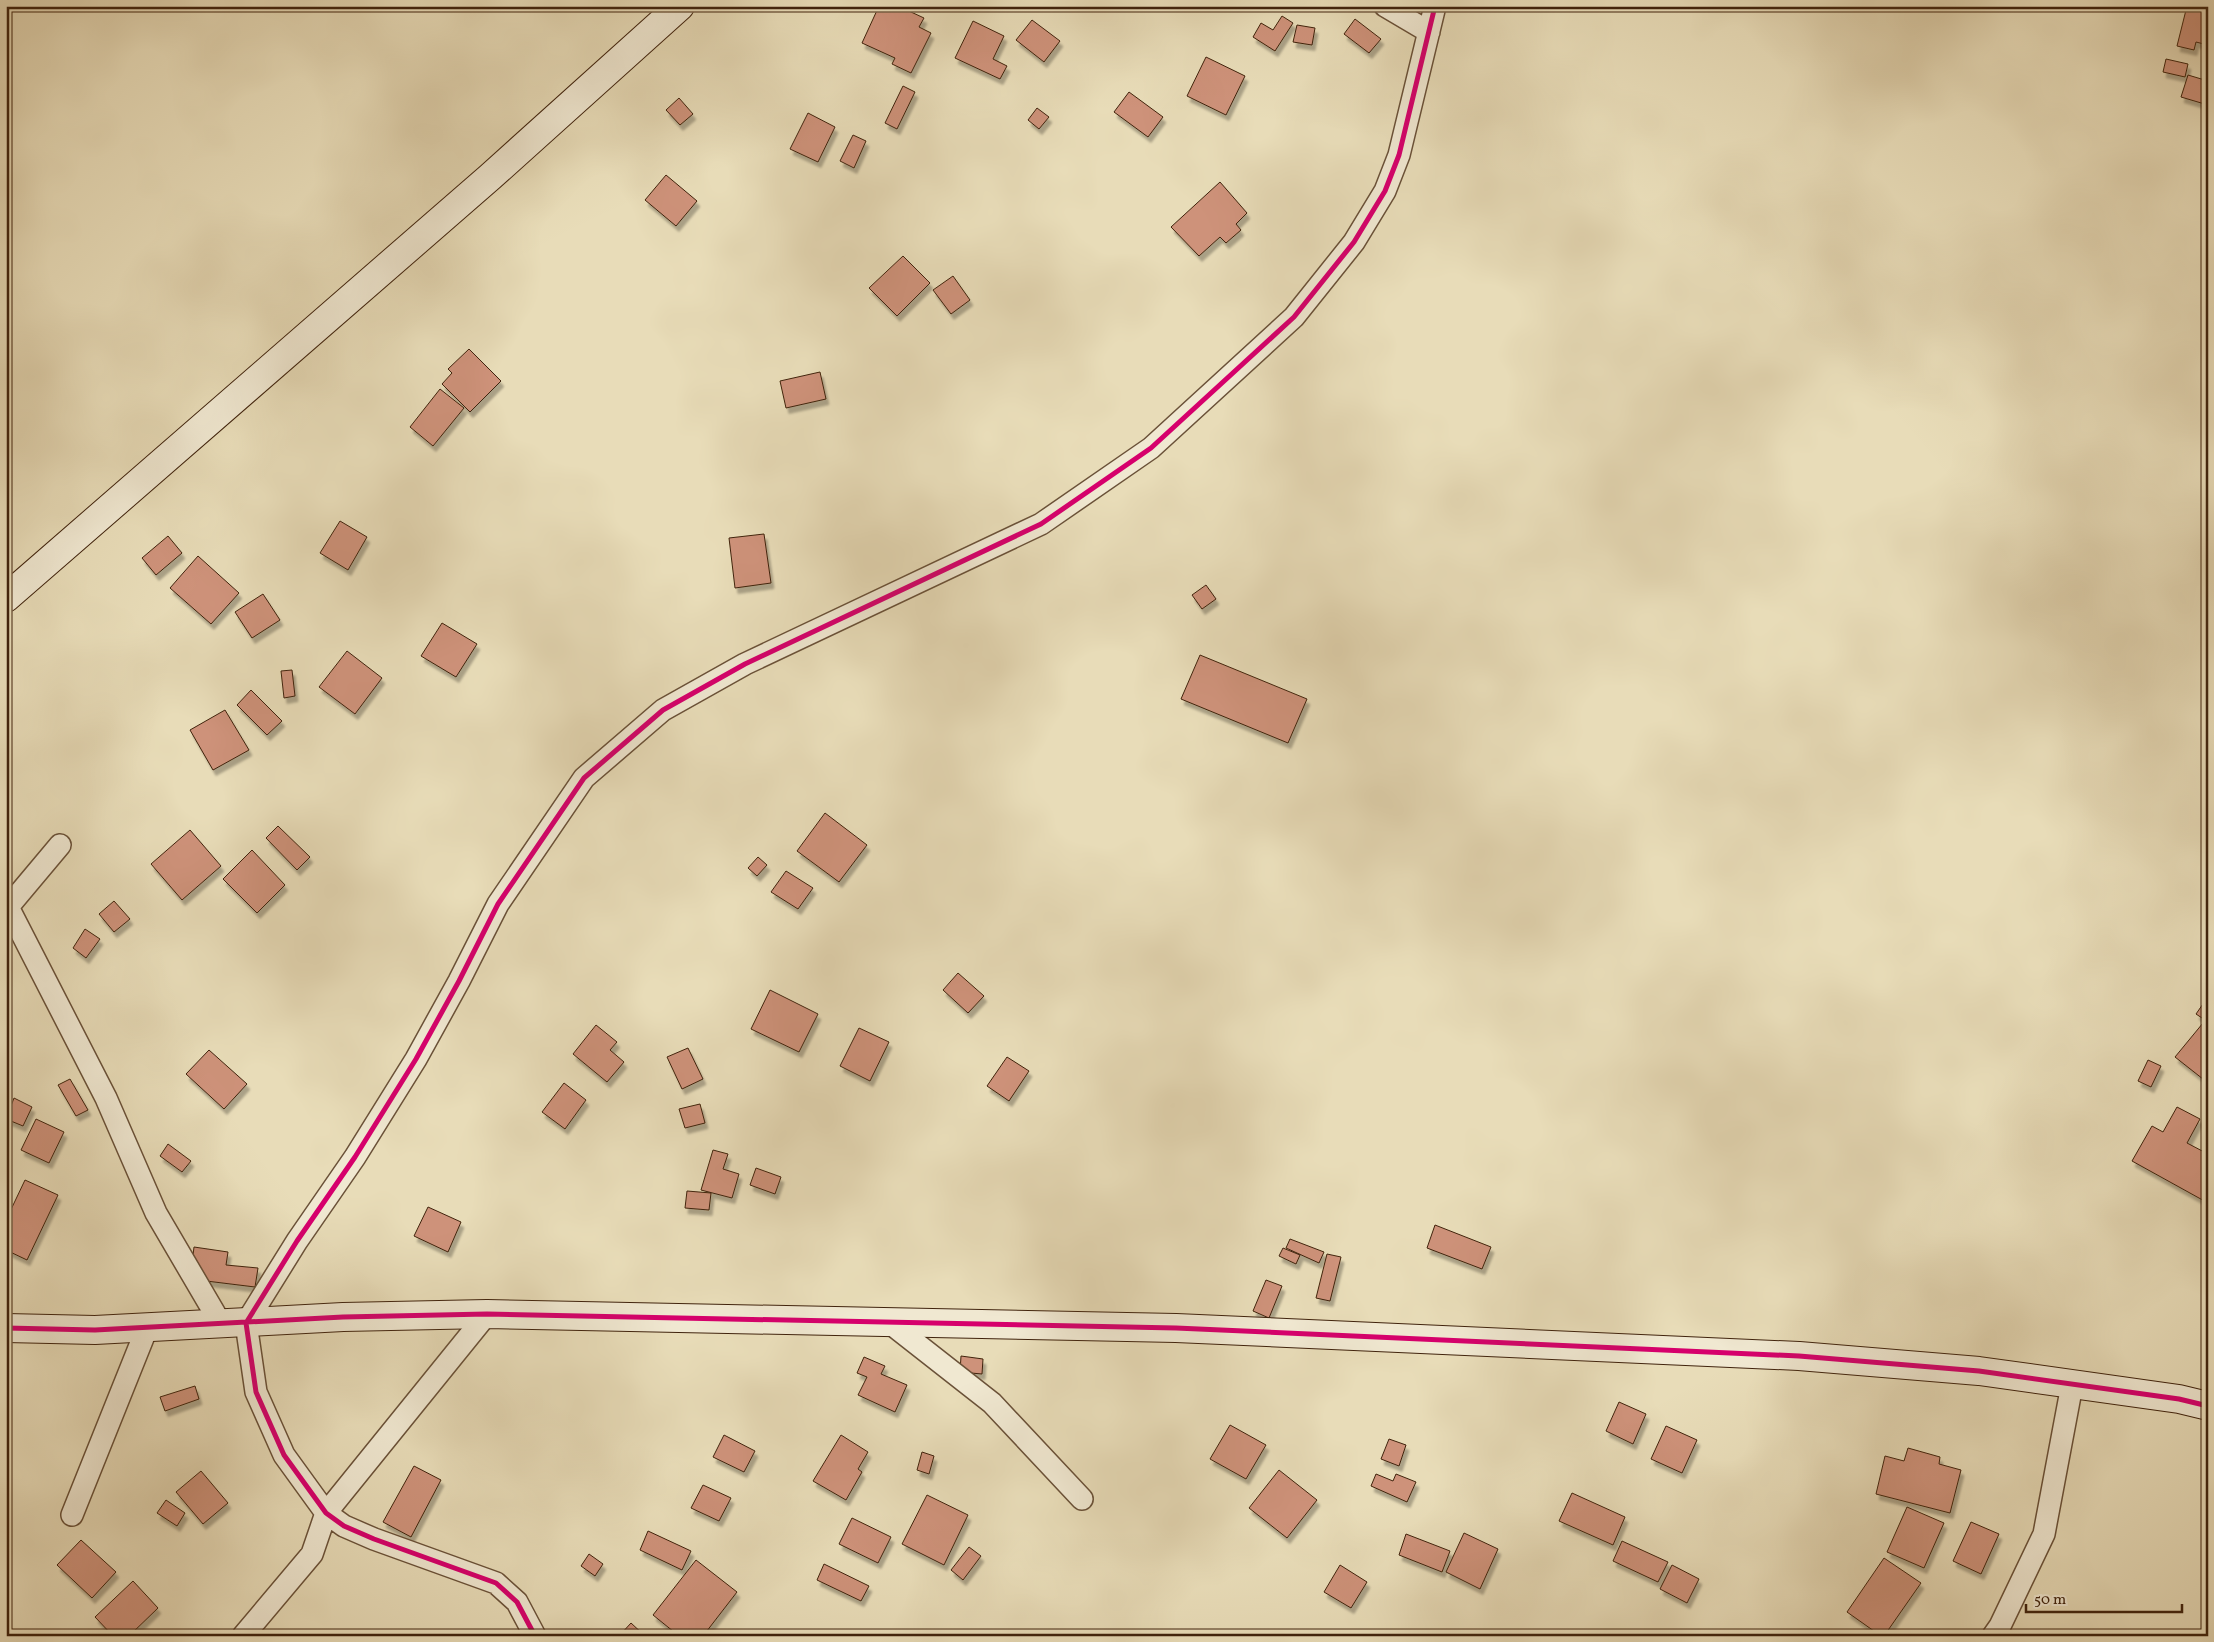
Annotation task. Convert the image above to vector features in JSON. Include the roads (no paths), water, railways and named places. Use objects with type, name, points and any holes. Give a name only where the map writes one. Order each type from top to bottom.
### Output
[{"type":"street","points":[[6,598],[483,184],[680,6]]},
{"type":"street","points":[[1386,6],[1429,32]]},
{"type":"street","points":[[234,1323],[297,1241],[354,1157],[416,1059],[460,981],[498,904],[584,778],[664,710],[745,664],[1041,524],[1151,448],[1294,317],[1354,242],[1385,191],[1395,164],[1435,6]]},
{"type":"street","points":[[60,845],[7,905],[106,1098],[156,1213],[234,1323],[256,1392],[284,1455],[326,1513],[344,1526],[496,1584],[517,1602],[535,1636]]},
{"type":"street","points":[[244,1636],[312,1554],[326,1513],[487,1314]]},
{"type":"street","points":[[6,1328],[96,1330],[343,1317],[487,1314],[1176,1328],[1799,1356],[1978,1371],[2208,1406]]},
{"type":"street","points":[[890,1322],[992,1403],[1082,1499]]},
{"type":"street","points":[[72,1515],[147,1328]]},
{"type":"street","points":[[1993,1636],[2000,1626],[2044,1534],[2072,1384]]}]
